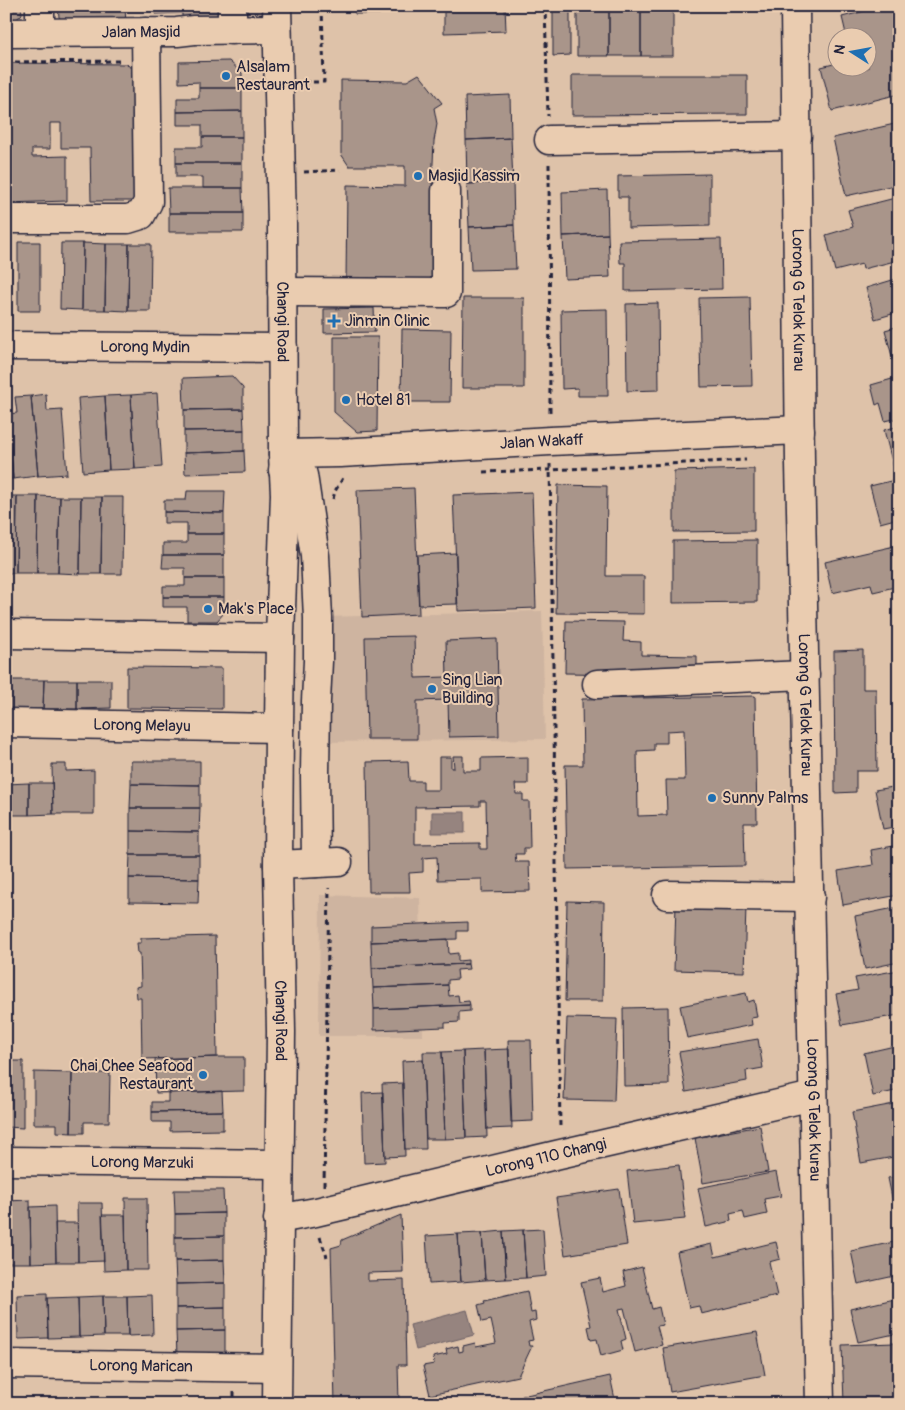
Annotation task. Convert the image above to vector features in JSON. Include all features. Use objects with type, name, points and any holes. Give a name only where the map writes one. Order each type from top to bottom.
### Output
[{"type":"street","name":"Lorong G Telok Kurau","points":[[795,6],[800,430],[820,1404]]},
{"type":"street","name":"Jalan Masjid","points":[[6,33],[40,19],[146,32],[232,18],[277,18]]},
{"type":"street","name":"Changi Road","points":[[277,18],[285,494],[279,728],[278,865],[281,1032],[277,1404]]},
{"type":"street","points":[[6,219],[128,219],[141,215],[148,202],[146,32]]},
{"type":"street","points":[[549,140],[797,136]]},
{"type":"street","points":[[282,292],[446,293],[446,192]]},
{"type":"street","name":"Lorong Mydin","points":[[6,346],[283,348]]},
{"type":"street","name":"Jalan Wakaff","points":[[283,462],[340,453],[800,430]]},
{"type":"street","points":[[278,865],[327,863],[316,751],[318,661],[315,556],[303,475],[283,462]]},
{"type":"street","points":[[6,634],[280,638]]},
{"type":"street","points":[[597,684],[805,675]]},
{"type":"street","name":"Lorong Melayu","points":[[6,723],[279,728]]},
{"type":"street","points":[[667,895],[810,897]]},
{"type":"street","name":"Lorong 110 Changi","points":[[278,1219],[316,1212],[813,1096]]},
{"type":"street","name":"Lorong Marzuki","points":[[6,1161],[279,1164]]},
{"type":"street","name":"Lorong Marican","points":[[6,1364],[276,1368]]},
{"type":"path","points":[[298,82],[324,82],[322,6]]},
{"type":"path","points":[[545,6],[549,140],[550,441],[560,1154]]},
{"type":"path","points":[[6,62],[146,62]]},
{"type":"path","points":[[281,172],[340,170]]},
{"type":"shaded area","points":[[542,611],[545,739],[323,742],[324,617]]},
{"type":"shaded area","points":[[432,812],[465,812],[465,833],[432,833]]},
{"type":"shaded area","points":[[320,895],[420,898],[423,1036],[319,1036]]},
{"type":"shaded area","points":[[467,1310],[474,1335],[416,1350],[410,1325]]},
{"type":"building","points":[[6,6],[21,6],[22,14],[10,25],[6,25]]},
{"type":"building","points":[[58,6],[125,6],[126,25],[69,26],[59,17]]},
{"type":"building","points":[[155,6],[221,6],[221,23],[182,23],[182,13],[155,14]]},
{"type":"building","points":[[355,6],[380,6],[380,14],[355,14]]},
{"type":"building","points":[[444,6],[505,6],[506,31],[444,33]]},
{"type":"building","points":[[553,6],[570,6],[570,55],[553,56]]},
{"type":"building","points":[[577,6],[609,6],[609,56],[577,56]]},
{"type":"building","points":[[609,6],[641,6],[641,56],[609,56]]},
{"type":"building","points":[[641,6],[673,6],[673,56],[641,56]]},
{"type":"building","points":[[884,6],[899,6],[899,94],[832,111],[821,67],[828,65],[828,78],[878,78],[878,28],[845,28],[842,17]]},
{"type":"building","points":[[229,61],[242,73],[242,88],[199,88],[199,82],[179,83],[179,62]]},
{"type":"building","points":[[6,63],[127,64],[134,72],[141,201],[91,201],[90,148],[61,148],[61,123],[50,123],[50,149],[32,149],[32,157],[67,156],[67,201],[6,203]]},
{"type":"building","name":"Masjid Kassim","points":[[419,74],[442,103],[434,108],[437,124],[434,141],[432,186],[437,186],[435,284],[346,283],[347,185],[405,186],[405,166],[349,166],[341,154],[341,80],[407,81]]},
{"type":"building","points":[[572,75],[747,75],[747,114],[572,115]]},
{"type":"building","points":[[199,88],[242,88],[242,111],[177,112],[177,98],[199,98]]},
{"type":"building","points":[[510,95],[511,138],[466,140],[465,97]]},
{"type":"building","points":[[242,111],[242,137],[202,137],[202,125],[177,125],[177,112]]},
{"type":"building","points":[[899,123],[899,184],[846,196],[833,138]]},
{"type":"building","points":[[202,137],[242,137],[242,163],[176,163],[176,147],[202,147]]},
{"type":"building","points":[[511,138],[513,182],[467,184],[466,140]]},
{"type":"building","points":[[176,163],[242,163],[242,188],[203,188],[203,177],[176,177]]},
{"type":"building","points":[[710,174],[710,226],[628,228],[628,197],[618,197],[618,176]]},
{"type":"building","points":[[513,182],[514,225],[469,227],[467,184]]},
{"type":"building","points":[[168,188],[242,188],[243,213],[169,213]]},
{"type":"building","points":[[607,190],[608,234],[563,236],[562,192]]},
{"type":"building","points":[[899,197],[899,260],[863,269],[862,264],[835,271],[826,235],[853,227],[848,210]]},
{"type":"building","points":[[169,213],[243,213],[243,232],[169,232]]},
{"type":"building","points":[[514,225],[516,269],[471,270],[469,227]]},
{"type":"building","points":[[608,234],[610,277],[565,279],[563,236]]},
{"type":"building","points":[[721,239],[722,289],[625,291],[625,263],[620,263],[619,241]]},
{"type":"building","points":[[6,241],[8,313],[6,313]]},
{"type":"building","points":[[18,242],[40,242],[40,311],[18,311]]},
{"type":"building","points":[[61,243],[83,243],[82,310],[60,309]]},
{"type":"building","points":[[83,243],[106,244],[105,310],[82,310]]},
{"type":"building","points":[[106,244],[129,244],[128,311],[105,310]]},
{"type":"building","points":[[129,244],[151,244],[150,311],[128,311]]},
{"type":"building","points":[[899,278],[899,312],[875,319],[866,288]]},
{"type":"building","points":[[750,297],[752,386],[701,387],[699,298]]},
{"type":"building","points":[[463,298],[524,298],[524,388],[462,388]]},
{"type":"building","points":[[658,303],[659,390],[627,391],[626,304]]},
{"type":"building","points":[[374,308],[375,332],[324,333],[324,309]]},
{"type":"building","points":[[607,309],[608,396],[578,396],[578,388],[562,389],[561,310]]},
{"type":"building","points":[[899,326],[899,358],[893,360],[885,330]]},
{"type":"building","points":[[402,329],[451,330],[450,402],[401,402]]},
{"type":"building","points":[[334,337],[378,337],[377,431],[357,432],[334,412]]},
{"type":"building","points":[[232,376],[243,388],[243,409],[184,410],[183,378]]},
{"type":"building","points":[[899,377],[899,418],[885,421],[880,403],[876,405],[871,385]]},
{"type":"building","points":[[157,393],[162,467],[135,469],[131,395]]},
{"type":"building","points":[[46,394],[47,411],[62,410],[67,474],[38,476],[31,396]]},
{"type":"building","points":[[131,395],[135,469],[109,470],[105,396]]},
{"type":"building","points":[[31,396],[38,476],[13,479],[8,414],[17,413],[15,397]]},
{"type":"building","points":[[105,396],[109,470],[83,472],[78,398]]},
{"type":"building","points":[[243,409],[244,430],[184,431],[184,410]]},
{"type":"building","points":[[6,414],[8,414],[13,479],[6,479]]},
{"type":"building","points":[[899,426],[899,472],[895,473],[884,430]]},
{"type":"building","points":[[244,430],[244,451],[184,453],[184,431]]},
{"type":"building","points":[[244,451],[245,472],[185,474],[184,453]]},
{"type":"building","points":[[754,469],[754,531],[674,532],[674,471]]},
{"type":"building","points":[[899,479],[899,518],[880,523],[870,486]]},
{"type":"building","points":[[558,485],[607,486],[606,576],[644,576],[644,614],[556,613]]},
{"type":"building","points":[[414,488],[419,614],[362,617],[357,490]]},
{"type":"building","points":[[187,491],[225,491],[224,513],[164,512],[164,500],[186,500]]},
{"type":"building","points":[[532,492],[536,608],[458,611],[453,495]]},
{"type":"building","points":[[6,496],[17,496],[16,573],[6,573]]},
{"type":"building","points":[[17,496],[38,496],[37,573],[16,573]]},
{"type":"building","points":[[38,496],[60,497],[58,573],[37,573]]},
{"type":"building","points":[[60,497],[81,497],[80,574],[58,573]]},
{"type":"building","points":[[81,497],[102,497],[101,574],[80,574]]},
{"type":"building","points":[[102,497],[123,497],[122,574],[101,574]]},
{"type":"building","points":[[164,512],[224,513],[224,534],[187,534],[187,523],[164,523]]},
{"type":"building","points":[[187,534],[224,534],[224,555],[163,555],[163,543],[187,543]]},
{"type":"building","points":[[757,540],[757,602],[673,603],[673,541]]},
{"type":"building","points":[[899,545],[899,586],[873,592],[871,584],[832,593],[825,562]]},
{"type":"building","points":[[456,553],[457,604],[419,605],[417,555]]},
{"type":"building","points":[[163,555],[224,555],[224,578],[185,578],[185,568],[162,568]]},
{"type":"building","points":[[185,578],[224,578],[224,597],[163,597],[163,586],[185,586]]},
{"type":"building","points":[[163,597],[224,597],[224,613],[217,621],[187,621],[187,607],[163,607]]},
{"type":"building","points":[[566,621],[624,622],[623,641],[641,642],[641,655],[697,656],[697,675],[565,673]]},
{"type":"building","name":"Sing Lian Building","points":[[414,636],[415,678],[447,677],[446,641],[497,639],[499,736],[449,737],[448,700],[417,701],[417,739],[367,739],[365,637]]},
{"type":"building","points":[[863,650],[863,689],[876,689],[877,771],[856,771],[856,792],[835,793],[834,651]]},
{"type":"building","points":[[127,667],[222,668],[222,709],[127,708]]},
{"type":"building","points":[[6,680],[10,680],[10,709],[6,709]]},
{"type":"building","points":[[10,680],[44,680],[43,709],[10,709]]},
{"type":"building","points":[[44,680],[77,680],[77,709],[43,709]]},
{"type":"building","points":[[77,680],[111,680],[111,708],[77,709]]},
{"type":"building","name":"Sunny Palms","points":[[755,696],[757,823],[744,823],[745,866],[567,869],[565,765],[583,765],[582,699]],"holes":[[[684,730],[685,780],[666,780],[667,815],[638,816],[637,751],[654,750],[654,743],[667,743],[667,731]]]},
{"type":"building","points":[[453,756],[463,756],[463,771],[481,771],[481,758],[528,757],[528,784],[515,784],[516,794],[523,794],[523,801],[529,801],[530,848],[524,848],[524,854],[515,854],[516,862],[529,862],[530,891],[482,892],[482,879],[438,880],[437,857],[423,858],[423,872],[409,873],[410,892],[369,892],[367,762],[408,761],[409,781],[423,781],[423,790],[439,790],[439,757],[451,757],[451,768],[454,768]],"holes":[[[480,801],[486,801],[487,849],[480,849],[480,843],[415,844],[415,807],[480,806]]]},
{"type":"building","points":[[131,761],[200,761],[200,785],[131,784]]},
{"type":"building","points":[[52,764],[66,764],[66,771],[94,770],[94,814],[53,814]]},
{"type":"building","points":[[29,783],[52,783],[53,814],[29,815]]},
{"type":"building","points":[[29,783],[29,815],[6,815],[6,784]]},
{"type":"building","points":[[131,784],[200,785],[200,808],[130,808]]},
{"type":"building","points":[[899,786],[899,826],[883,829],[875,790]]},
{"type":"building","points":[[130,808],[200,808],[199,832],[130,831]]},
{"type":"building","points":[[130,831],[199,832],[199,855],[130,855]]},
{"type":"building","points":[[899,845],[899,895],[843,905],[838,871],[873,865],[871,850]]},
{"type":"building","points":[[130,855],[199,855],[199,879],[129,878]]},
{"type":"building","points":[[129,878],[199,879],[198,903],[129,902]]},
{"type":"building","points":[[567,901],[604,902],[603,1001],[565,1001]]},
{"type":"building","points":[[676,904],[746,906],[744,972],[674,970]]},
{"type":"building","points":[[899,907],[899,962],[865,969],[855,916]]},
{"type":"building","points":[[468,922],[468,931],[457,931],[457,939],[371,942],[371,926]]},
{"type":"building","points":[[215,936],[217,1057],[142,1059],[141,998],[137,998],[136,987],[141,986],[140,953],[138,953],[137,943],[141,943],[141,938]]},
{"type":"building","points":[[448,939],[449,954],[458,953],[458,961],[468,960],[468,964],[372,968],[371,942]]},
{"type":"building","points":[[468,964],[469,969],[457,970],[458,979],[448,980],[448,985],[373,988],[372,968]]},
{"type":"building","points":[[899,970],[899,1015],[842,1025],[836,994],[858,990],[855,978]]},
{"type":"building","points":[[448,985],[449,996],[458,995],[459,1002],[469,1001],[470,1005],[374,1009],[373,988]]},
{"type":"building","points":[[746,993],[748,1002],[754,1000],[757,1017],[751,1018],[752,1025],[687,1038],[680,1006]]},
{"type":"building","points":[[470,1005],[470,1011],[459,1012],[459,1022],[445,1023],[445,1027],[374,1030],[374,1009]]},
{"type":"building","points":[[668,1007],[669,1085],[624,1086],[623,1008]]},
{"type":"building","points":[[567,1018],[617,1019],[614,1101],[564,1100]]},
{"type":"building","points":[[758,1039],[763,1068],[746,1071],[747,1081],[686,1092],[679,1052]]},
{"type":"building","points":[[508,1040],[531,1040],[533,1121],[511,1122]]},
{"type":"building","points":[[899,1045],[899,1090],[873,1096],[864,1053]]},
{"type":"building","points":[[509,1049],[512,1128],[487,1129],[484,1050]]},
{"type":"building","points":[[484,1050],[487,1137],[466,1138],[463,1051]]},
{"type":"building","points":[[463,1051],[466,1138],[445,1139],[442,1052]]},
{"type":"building","points":[[423,1052],[442,1052],[445,1139],[426,1139]]},
{"type":"building","points":[[244,1057],[244,1091],[156,1093],[155,1059]]},
{"type":"building","points":[[423,1060],[426,1149],[405,1149],[402,1061]]},
{"type":"building","points":[[6,1061],[23,1061],[23,1128],[6,1127]]},
{"type":"building","points":[[34,1072],[72,1073],[71,1133],[57,1132],[57,1124],[34,1124]]},
{"type":"building","points":[[72,1073],[110,1073],[109,1122],[84,1122],[84,1133],[71,1133]]},
{"type":"building","points":[[403,1083],[405,1156],[385,1157],[382,1084]]},
{"type":"building","points":[[222,1091],[223,1111],[152,1112],[152,1102],[168,1102],[168,1093]]},
{"type":"building","points":[[383,1092],[385,1162],[364,1163],[362,1093]]},
{"type":"building","points":[[899,1103],[899,1156],[861,1163],[852,1112]]},
{"type":"building","points":[[223,1111],[223,1130],[170,1131],[170,1122],[152,1122],[152,1112]]},
{"type":"building","points":[[760,1126],[768,1172],[703,1183],[695,1138]]},
{"type":"building","points":[[679,1165],[685,1219],[633,1224],[627,1171]]},
{"type":"building","points":[[776,1172],[781,1196],[764,1199],[767,1214],[745,1219],[743,1211],[730,1214],[731,1221],[706,1227],[698,1188]]},
{"type":"building","points":[[899,1176],[899,1200],[893,1202],[888,1178]]},
{"type":"building","points":[[619,1189],[627,1245],[565,1255],[556,1198]]},
{"type":"building","points":[[174,1190],[223,1190],[224,1213],[175,1214]]},
{"type":"building","points":[[125,1198],[147,1198],[148,1270],[126,1270]]},
{"type":"building","points":[[30,1200],[31,1263],[6,1263],[6,1201]]},
{"type":"building","points":[[77,1203],[102,1203],[104,1261],[78,1262]]},
{"type":"building","points":[[55,1206],[56,1262],[31,1263],[30,1207]]},
{"type":"building","points":[[224,1213],[224,1236],[175,1237],[175,1214]]},
{"type":"building","points":[[102,1215],[125,1215],[126,1270],[104,1271]]},
{"type":"building","points":[[401,1215],[403,1272],[368,1273],[368,1281],[404,1280],[406,1365],[398,1365],[399,1403],[335,1404],[331,1248],[341,1245],[342,1240]]},
{"type":"building","points":[[55,1223],[78,1223],[78,1262],[56,1262]]},
{"type":"building","points":[[543,1229],[546,1276],[526,1278],[523,1230]]},
{"type":"building","points":[[523,1230],[526,1278],[506,1279],[503,1231]]},
{"type":"building","points":[[503,1231],[506,1279],[485,1280],[482,1233]]},
{"type":"building","points":[[482,1233],[485,1280],[461,1282],[458,1234]]},
{"type":"building","points":[[458,1234],[461,1282],[429,1284],[426,1236]]},
{"type":"building","points":[[224,1236],[224,1260],[175,1261],[175,1237]]},
{"type":"building","points":[[899,1241],[899,1275],[858,1284],[851,1251]]},
{"type":"building","points":[[776,1242],[780,1259],[769,1262],[777,1296],[701,1314],[699,1306],[689,1308],[677,1252],[712,1244],[715,1257]]},
{"type":"building","points":[[224,1260],[225,1283],[176,1284],[175,1261]]},
{"type":"building","points":[[642,1267],[652,1309],[659,1307],[663,1325],[657,1326],[662,1345],[635,1352],[624,1308],[619,1309],[626,1339],[621,1341],[623,1350],[601,1356],[597,1339],[591,1340],[588,1327],[591,1326],[581,1282],[600,1278],[603,1292],[626,1286],[623,1272]]},
{"type":"building","points":[[225,1283],[225,1307],[176,1308],[176,1284]]},
{"type":"building","points":[[527,1291],[531,1313],[535,1312],[536,1320],[529,1322],[533,1340],[528,1341],[529,1346],[532,1346],[518,1376],[430,1395],[423,1366],[434,1364],[433,1357],[447,1354],[446,1349],[458,1346],[459,1352],[463,1351],[463,1346],[475,1343],[476,1347],[496,1343],[491,1320],[482,1322],[478,1305],[485,1303],[484,1301]]},
{"type":"building","points":[[47,1294],[48,1338],[18,1339],[17,1295]]},
{"type":"building","points":[[152,1295],[153,1335],[128,1336],[127,1296]]},
{"type":"building","points":[[103,1296],[104,1336],[79,1337],[78,1297]]},
{"type":"building","points":[[103,1296],[127,1296],[128,1336],[104,1336]]},
{"type":"building","points":[[78,1297],[79,1337],[48,1338],[47,1298]]},
{"type":"building","points":[[899,1298],[899,1333],[858,1342],[850,1309]]},
{"type":"building","points":[[225,1307],[225,1330],[176,1331],[176,1308]]},
{"type":"building","points":[[225,1330],[225,1354],[177,1355],[176,1331]]},
{"type":"building","points":[[757,1332],[765,1375],[670,1392],[663,1348]]},
{"type":"building","points":[[894,1343],[895,1404],[844,1404],[842,1345]]},
{"type":"building","points":[[610,1376],[616,1404],[524,1404],[522,1396]]},
{"type":"place","name":"Alsalam Restaurant","points":[[226,76]]},
{"type":"place","name":"Masjid Kassim","points":[[418,176]]},
{"type":"place","name":"Jinmin Clinic","points":[[334,321]]},
{"type":"place","name":"Hotel 81","points":[[346,400]]},
{"type":"place","name":"Mak's Place","points":[[208,609]]},
{"type":"place","name":"Sing Lian Building","points":[[432,689]]},
{"type":"place","name":"Sunny Palms","points":[[712,798]]},
{"type":"place","name":"Chai Chee Seafood Restaurant","points":[[203,1075]]}]
